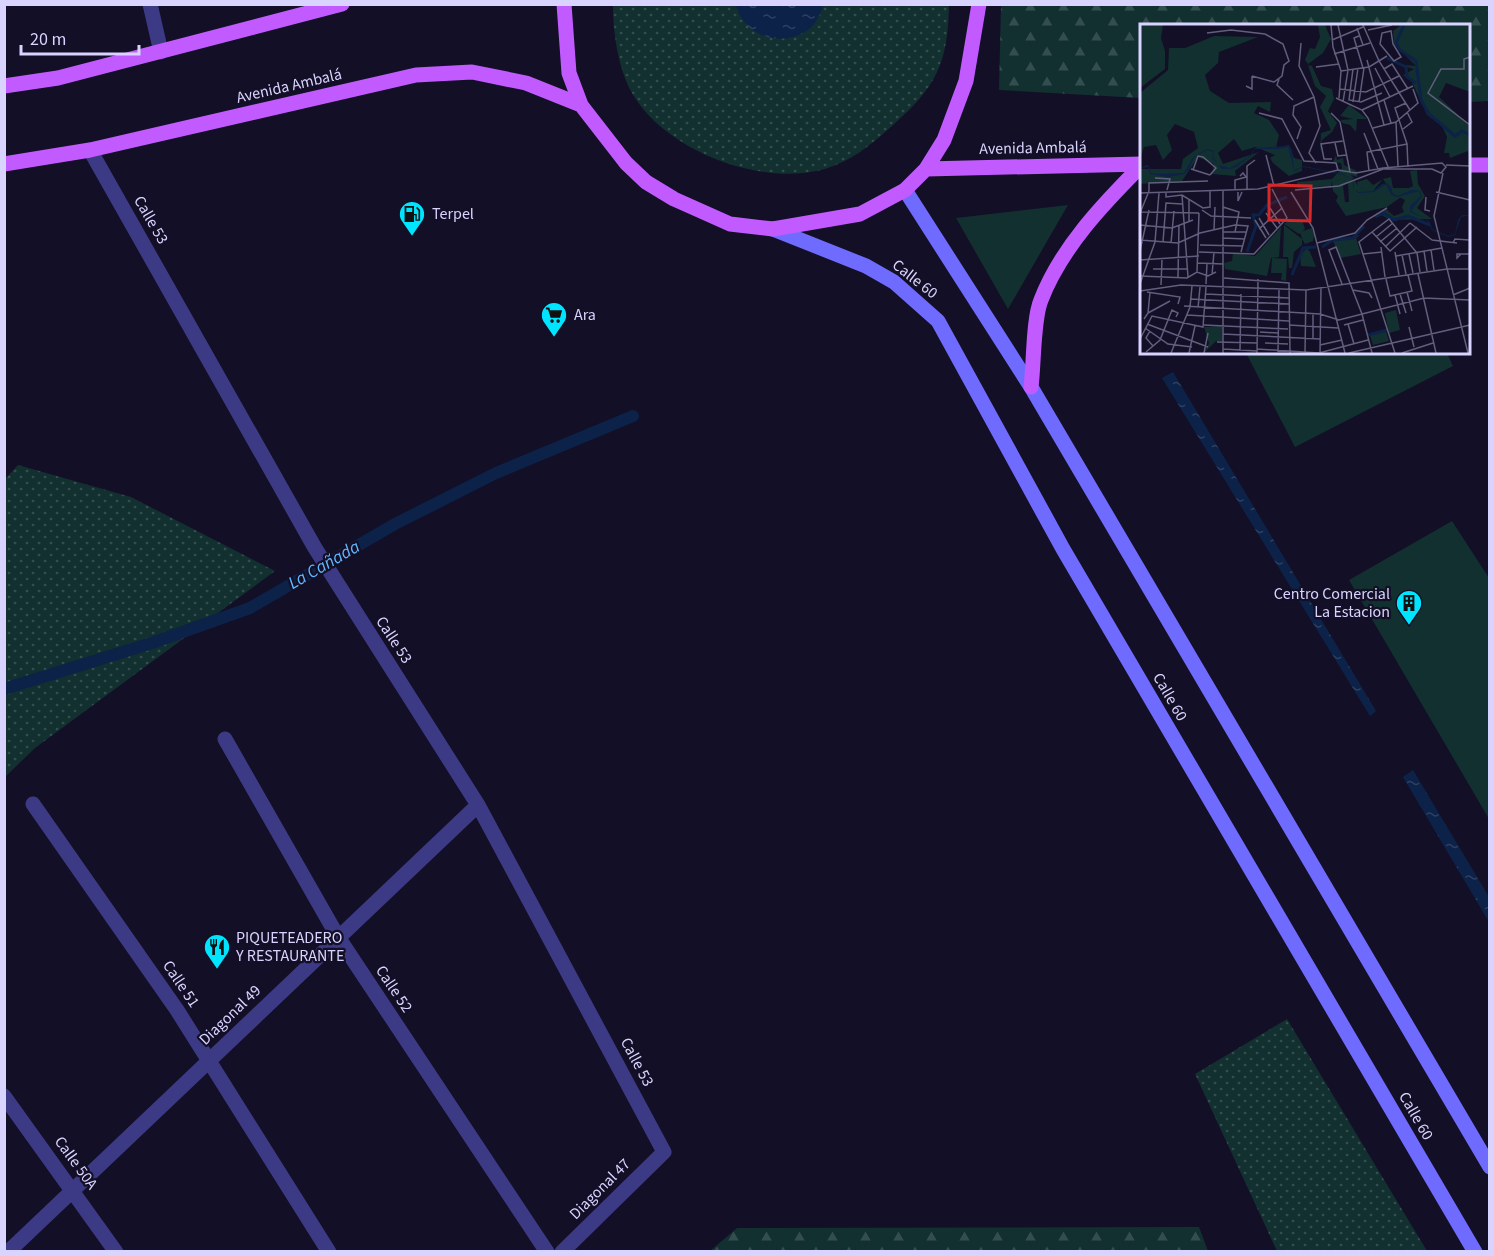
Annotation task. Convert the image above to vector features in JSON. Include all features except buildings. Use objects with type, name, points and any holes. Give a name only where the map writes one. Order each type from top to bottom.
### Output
[{"type":"main road","points":[[4,86],[58,78],[342,4]]},
{"type":"main road","points":[[564,4],[569,73],[580,105],[626,163],[646,182],[674,199],[730,224],[773,230],[860,214],[904,190],[926,169],[944,140],[966,81],[979,4]]},
{"type":"main road","name":"Avenida Ambalá","points":[[4,164],[90,150],[416,75],[472,72],[526,83],[580,105]]},
{"type":"main road","name":"Avenida Ambalá","points":[[926,169],[1140,164]]},
{"type":"main road","points":[[1470,165],[1490,165]]},
{"type":"main road","points":[[1031,387],[1040,301],[1060,264],[1097,209],[1140,166]]},
{"type":"main road","name":"Calle 60","points":[[904,190],[1031,387],[1490,1167]]},
{"type":"main road","name":"Calle 60","points":[[773,230],[866,266],[894,282],[938,321],[1062,549],[1475,1251]]},
{"type":"street","points":[[150,4],[161,52]]},
{"type":"street","name":"Calle 53","points":[[90,150],[315,548],[478,805],[664,1152]]},
{"type":"street","name":"Calle 52","points":[[225,739],[338,937],[547,1251]]},
{"type":"street","name":"Calle 51","points":[[33,804],[209,1060],[329,1251]]},
{"type":"street","name":"Diagonal 49","points":[[8,1251],[478,805]]},
{"type":"street","name":"Calle 50A","points":[[4,1096],[116,1251]]},
{"type":"street","name":"Diagonal 47","points":[[562,1251],[664,1152]]},
{"type":"green space","points":[[613,5],[949,5],[946,43],[937,73],[907,112],[873,143],[836,165],[810,172],[781,174],[752,170],[722,162],[694,149],[669,133],[648,114],[632,93],[623,72],[615,38]]},
{"type":"green space","points":[[1001,5],[1489,5],[1489,101],[1470,102],[1470,24],[1140,24],[1140,98],[999,90]]},
{"type":"green space","points":[[1068,205],[1008,309],[956,218]]},
{"type":"green space","points":[[1247,354],[1447,354],[1453,366],[1295,447]]},
{"type":"green space","points":[[18,465],[131,497],[275,571],[35,748],[5,777],[4,480]]},
{"type":"green space","points":[[1452,521],[1489,578],[1489,819],[1349,580]]},
{"type":"green space","points":[[1287,1019],[1427,1251],[1277,1251],[1195,1074]]},
{"type":"green space","points":[[1199,1227],[1208,1251],[710,1251],[737,1228]]},
{"type":"water","points":[[736,4],[823,5],[817,20],[807,31],[794,37],[780,39],[753,30],[742,20]]},
{"type":"water","points":[[1173,372],[1376,711],[1370,716],[1162,378]]},
{"type":"water","points":[[1413,770],[1489,897],[1489,922],[1403,777]]},
{"type":"waterway","name":"La Cañada","points":[[4,689],[152,643],[250,608],[395,524],[496,473],[633,416]]},
{"type":"place","name":"Terpel","points":[[412,237]]},
{"type":"place","name":"Ara","points":[[554,338]]},
{"type":"place","name":"Centro Comercial La Estacion","points":[[1409,626]]},
{"type":"place","name":"PIQUETEADERO Y RESTAURANTE","points":[[217,970]]}]
